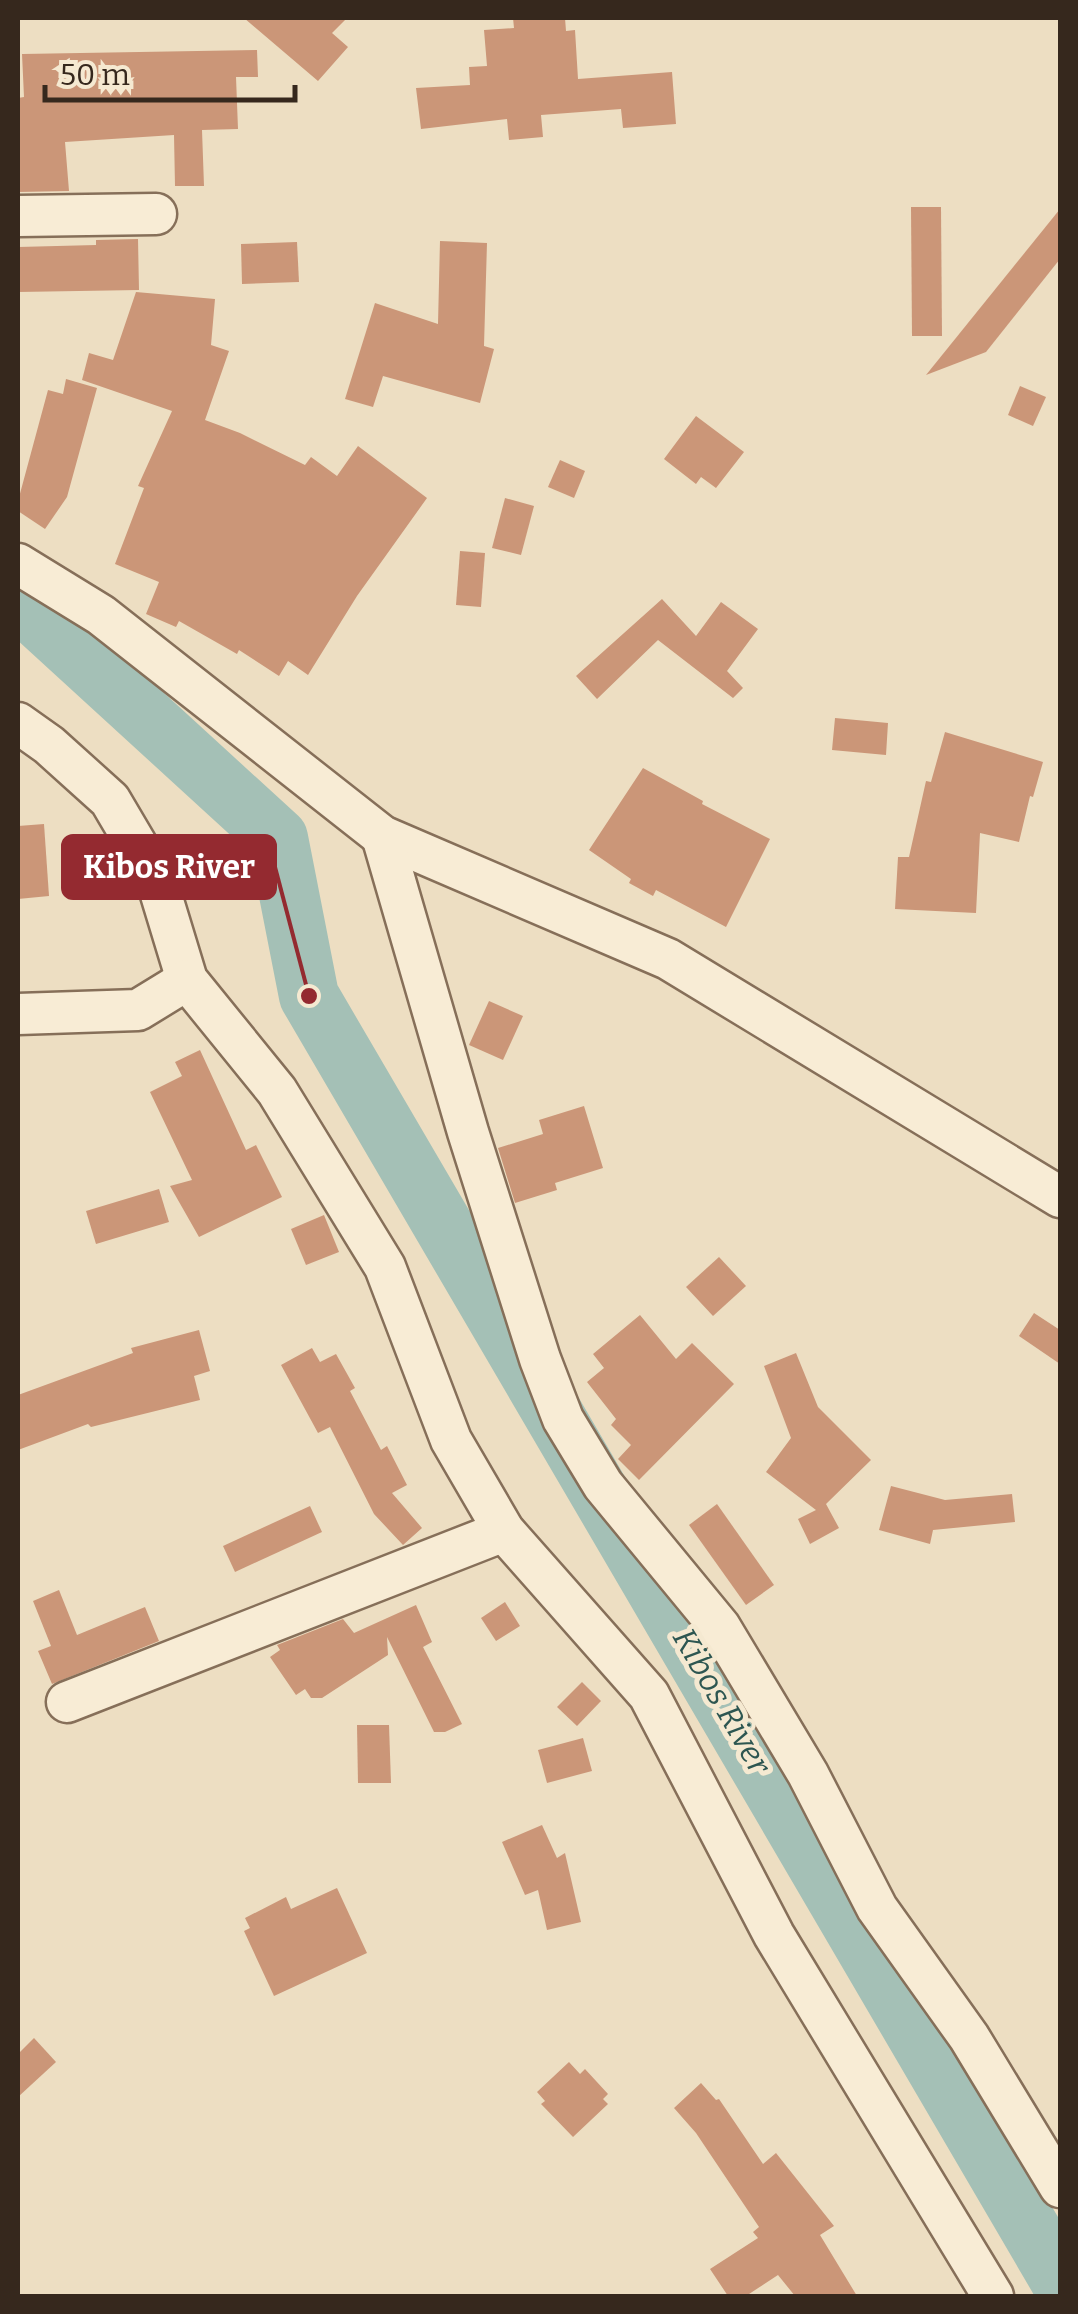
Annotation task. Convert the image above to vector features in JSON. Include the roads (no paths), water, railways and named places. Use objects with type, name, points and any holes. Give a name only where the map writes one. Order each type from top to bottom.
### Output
[{"type":"street","points":[[18,216],[156,214]]},
{"type":"street","points":[[18,564],[101,615],[382,836],[668,959],[1060,1197]]},
{"type":"street","points":[[18,723],[49,745],[110,800],[156,878],[186,980],[277,1091],[385,1267],[451,1440],[504,1531],[649,1695],[774,1935],[993,2296]]},
{"type":"street","points":[[382,836],[468,1132],[563,1419],[603,1485],[720,1627],[808,1774],[877,1908],[969,2037],[1060,2187]]},
{"type":"street","points":[[18,1014],[138,1010],[186,980]]},
{"type":"street","points":[[67,1702],[504,1531]]},
{"type":"waterway","name":"Kibos River","points":[[18,600],[278,838],[309,996],[1060,2280]]},
{"type":"place","name":"Kibos River","points":[[309,996]]}]
